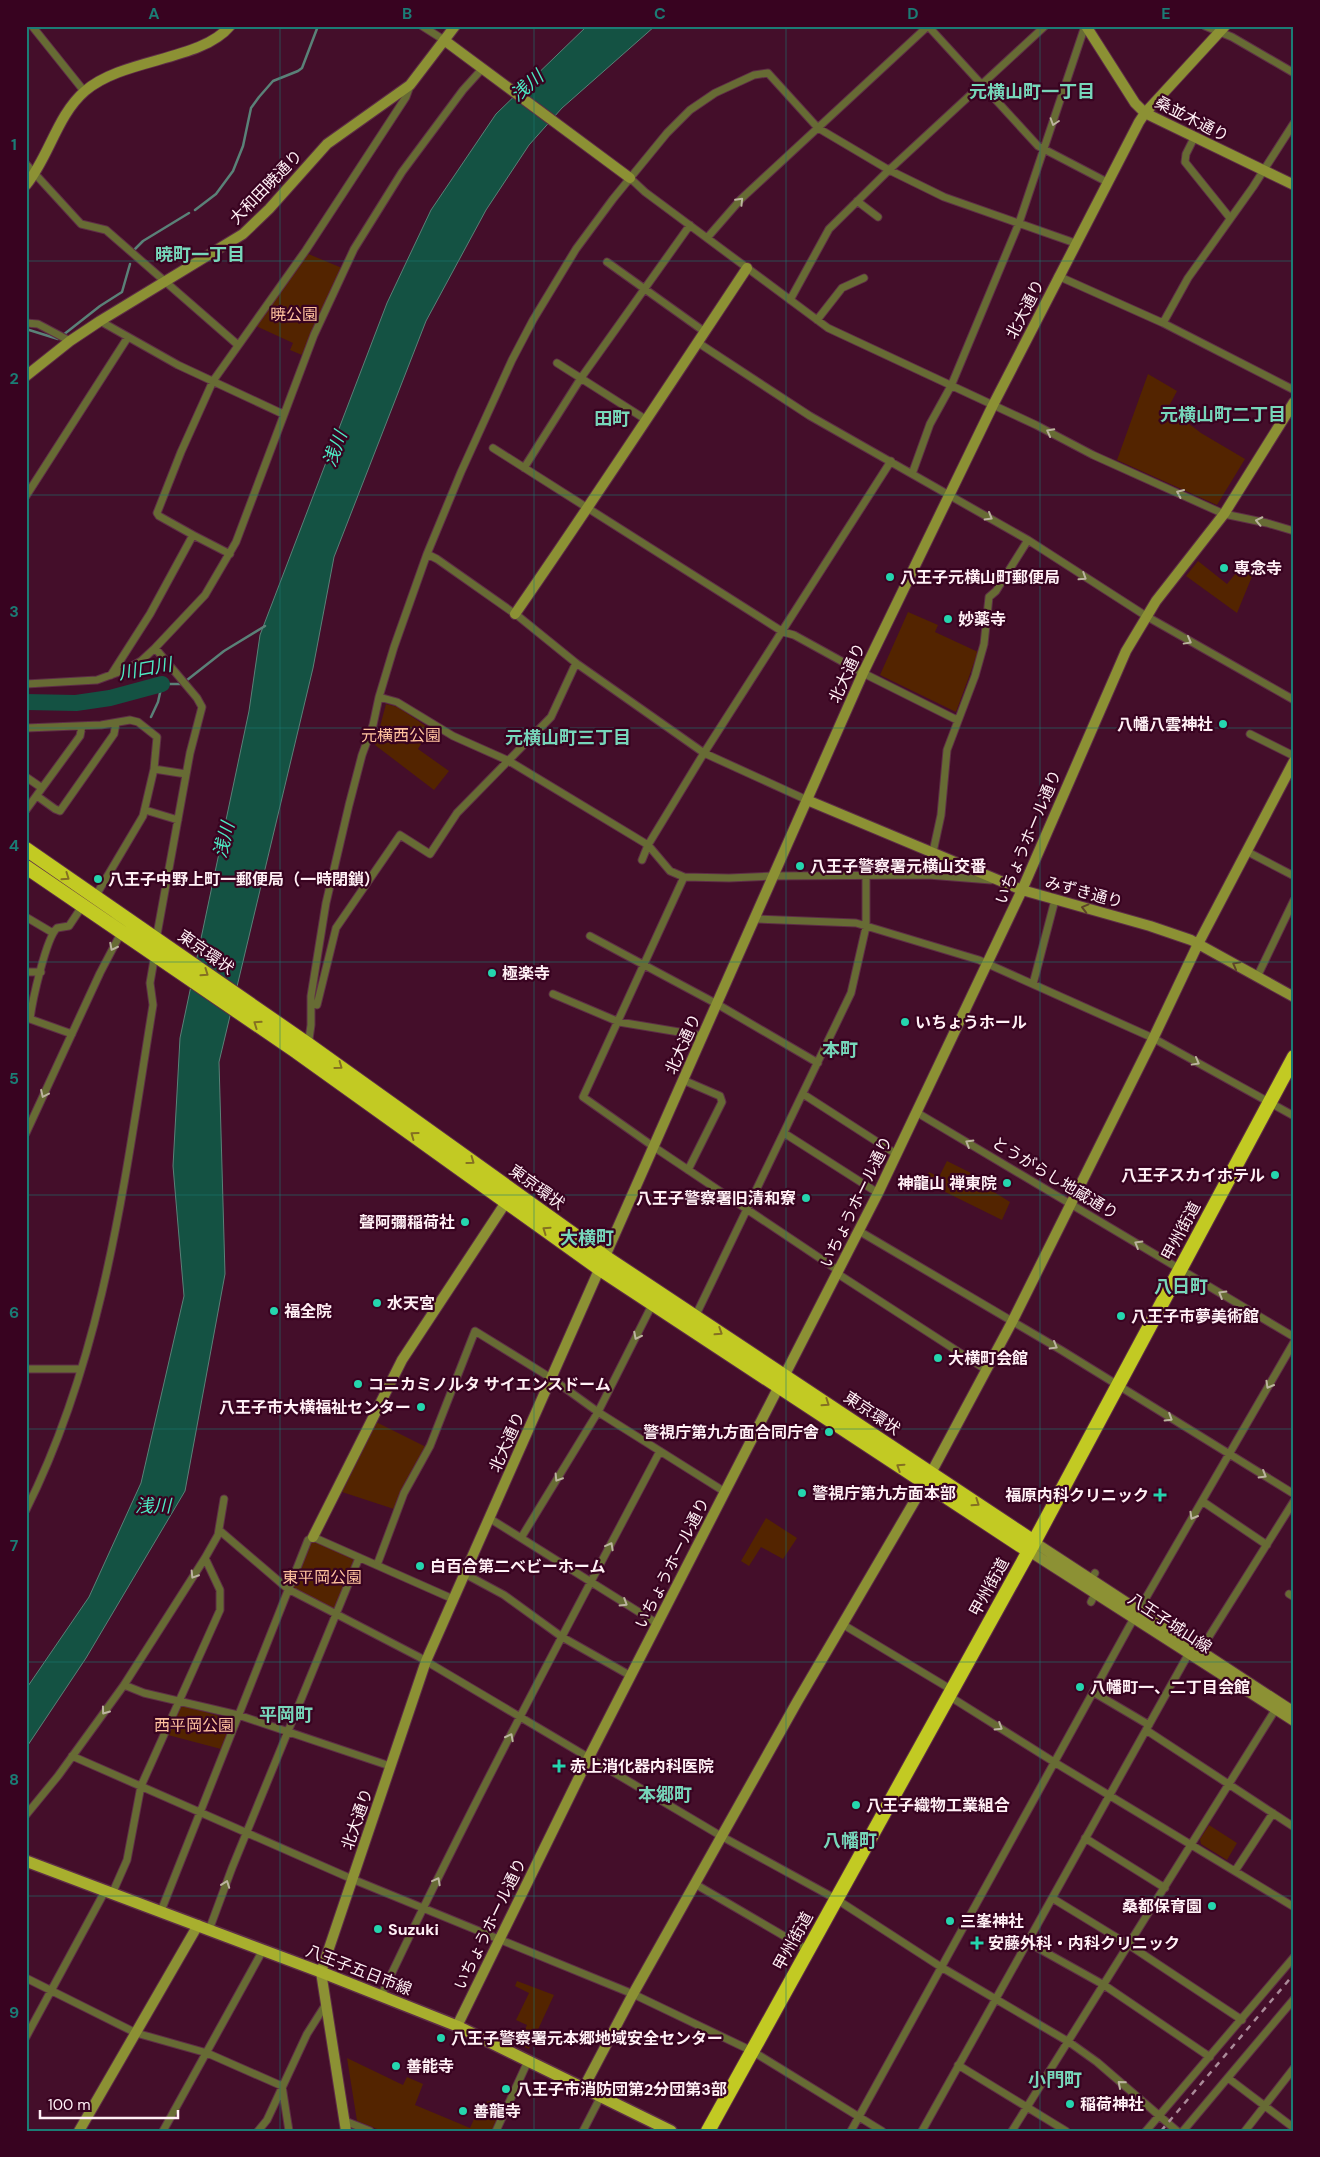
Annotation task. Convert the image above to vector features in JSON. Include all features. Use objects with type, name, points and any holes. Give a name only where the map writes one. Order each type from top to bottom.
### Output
[{"type":"highway","name":"東京環状","points":[[26,849],[95,897],[160,949],[303,1048],[602,1263],[1031,1547]]},
{"type":"highway","name":"東京環状","points":[[26,867],[122,931],[160,949]]},
{"type":"highway","name":"甲州街道","points":[[708,2131],[1031,1547],[1294,1057]]},
{"type":"main road","name":"八王子五日市線","points":[[26,1860],[457,2026],[528,2061],[542,2063],[584,2087],[671,2131]]},
{"type":"street","points":[[32,26],[84,91]]},
{"type":"street","points":[[26,185],[67,114],[84,91],[123,70],[185,52],[210,42],[230,26]]},
{"type":"street","points":[[422,26],[444,40],[627,176],[645,192],[828,328],[1036,425],[1093,455],[1224,514],[1294,531]]},
{"type":"street","name":"大和田暁通り","points":[[26,376],[65,338],[100,321],[167,282],[243,234],[269,209],[327,144],[410,84],[455,26]]},
{"type":"street","points":[[707,238],[741,199],[928,26],[980,85],[1044,151],[1107,182]]},
{"type":"street","points":[[790,300],[829,229],[888,170],[1045,26]]},
{"type":"street","points":[[912,474],[930,424],[951,386],[1019,224],[1086,26]]},
{"type":"street","name":"桑並木通り","points":[[1086,26],[1135,103],[1145,113],[1294,185]]},
{"type":"street","points":[[1205,26],[1222,30],[1294,73]]},
{"type":"street","name":"北大通り","points":[[345,2126],[320,1972],[426,1661],[863,674],[993,405],[1075,243],[1145,113],[1222,30]]},
{"type":"street","points":[[26,684],[81,682],[111,676],[141,661],[156,649],[205,595],[230,554],[245,521],[283,414],[324,310],[363,233],[418,150],[463,90],[485,71]]},
{"type":"street","points":[[303,1048],[311,1025],[311,996],[326,903],[349,805],[394,647],[427,554],[468,457],[521,342],[576,249],[627,176],[668,133],[698,104],[715,92],[760,73],[770,74],[790,99],[818,128],[888,170],[944,197],[1075,243]]},
{"type":"street","points":[[230,554],[159,516],[157,513],[181,452],[213,381],[306,250],[406,97],[410,84]]},
{"type":"street","points":[[1163,323],[1188,278],[1253,187],[1262,170],[1294,123]]},
{"type":"street","points":[[1194,138],[1186,154],[1185,162],[1230,218]]},
{"type":"street","points":[[26,164],[81,224],[106,230],[238,345]]},
{"type":"street","points":[[856,201],[878,217]]},
{"type":"street","points":[[524,468],[581,378],[690,225]]},
{"type":"street","points":[[607,262],[704,332]]},
{"type":"street","points":[[515,614],[588,508],[645,419],[747,268]]},
{"type":"street","points":[[1058,276],[1163,323],[1294,390]]},
{"type":"street","points":[[817,320],[842,288],[864,278]]},
{"type":"street","points":[[100,321],[178,365],[283,414]]},
{"type":"street","points":[[26,323],[38,324],[65,338]]},
{"type":"street","points":[[26,496],[128,337]]},
{"type":"street","points":[[697,342],[810,416],[1028,540],[1146,616],[1294,700]]},
{"type":"street","points":[[557,363],[645,419]]},
{"type":"street","name":"いちょうホール通り","points":[[457,2026],[589,1757],[860,1231],[1022,890],[1126,651],[1156,601],[1224,514],[1294,402]]},
{"type":"street","points":[[493,448],[783,632],[794,635],[863,674],[957,720]]},
{"type":"street","points":[[642,860],[648,845],[704,753],[892,461]]},
{"type":"street","points":[[111,676],[150,614],[193,535]]},
{"type":"street","points":[[928,875],[941,816],[948,750],[957,720],[975,676],[984,644],[989,598],[1028,540]]},
{"type":"street","points":[[427,554],[438,559],[515,614],[576,663],[704,753],[807,800]]},
{"type":"street","points":[[26,1510],[58,1435],[81,1369],[99,1308],[113,1246],[153,1005],[150,983],[160,949],[178,820],[186,774],[201,712],[201,704],[197,698],[156,649]]},
{"type":"street","points":[[317,1005],[336,928],[400,835],[430,854],[457,813],[551,717],[576,663]]},
{"type":"street","points":[[379,697],[396,702],[453,736],[509,761],[648,845],[670,872],[684,877],[928,875],[996,881]]},
{"type":"street","points":[[26,728],[82,726],[135,720],[155,734],[158,740],[154,769],[143,816],[95,897],[95,901],[101,908],[122,923],[122,931],[100,973],[26,1132]]},
{"type":"street","points":[[37,796],[60,811],[114,734],[116,722]]},
{"type":"street","points":[[26,810],[80,736],[82,726]]},
{"type":"street","points":[[1250,734],[1294,756]]},
{"type":"street","points":[[584,2087],[633,1994],[721,1836],[928,1478],[1012,1322],[1154,1038],[1198,944],[1248,852],[1294,761]]},
{"type":"street","points":[[154,769],[186,774]]},
{"type":"street","points":[[26,777],[42,788]]},
{"type":"street","name":"みずき通り","points":[[807,800],[996,881],[1055,900],[1150,926],[1198,944],[1294,998]]},
{"type":"street","points":[[144,810],[178,820]]},
{"type":"street","points":[[1248,852],[1294,876]]},
{"type":"street","points":[[693,1322],[851,993],[866,927],[866,876]]},
{"type":"street","points":[[684,877],[583,1097],[985,1370]]},
{"type":"street","points":[[1033,984],[1055,900]]},
{"type":"street","points":[[1258,977],[1294,900]]},
{"type":"street","points":[[72,1034],[30,1019],[40,972],[53,934],[57,928],[69,926],[83,905]]},
{"type":"street","points":[[26,917],[53,934]]},
{"type":"street","points":[[754,919],[856,923],[980,960],[1154,1038],[1294,1116]]},
{"type":"street","points":[[590,936],[717,1004],[818,1063]]},
{"type":"street","points":[[26,972],[40,972]]},
{"type":"street","points":[[553,994],[619,1022],[702,1036]]},
{"type":"street","points":[[683,1080],[720,1096],[722,1102],[688,1170]]},
{"type":"street","points":[[803,1094],[896,1154]]},
{"type":"street","name":"とうがらし地蔵通り","points":[[916,1112],[1294,1338]]},
{"type":"street","points":[[784,1133],[878,1193]]},
{"type":"street","points":[[161,1911],[308,1540],[313,1537],[402,1360],[509,1197]]},
{"type":"street","points":[[860,1231],[1294,1494]]},
{"type":"street","points":[[521,1538],[598,1412],[656,1298]]},
{"type":"street","points":[[377,1565],[404,1493],[430,1446],[475,1331],[551,1378],[598,1412],[725,1492]]},
{"type":"street","points":[[851,2131],[1136,1615],[1294,1342]]},
{"type":"street","points":[[26,1369],[81,1369]]},
{"type":"street","points":[[381,1996],[423,1907],[660,1451]]},
{"type":"street","points":[[26,1815],[124,1685],[205,1558],[219,1530],[224,1499]]},
{"type":"street","points":[[1202,1501],[1267,1545]]},
{"type":"street","points":[[922,2131],[1189,1653],[1200,1652],[1294,1501]]},
{"type":"street","points":[[489,1518],[658,1624]]},
{"type":"street","points":[[219,1530],[288,1590],[426,1661],[721,1836],[836,1898],[941,1967],[1069,2042],[1097,2062],[1177,2131]]},
{"type":"street","points":[[313,1537],[454,1599]]},
{"type":"street","name":"八王子城山線","points":[[1031,1547],[1093,1577],[1136,1615],[1189,1653],[1237,1675]]},
{"type":"street","name":"八王子城山線","points":[[1031,1547],[1093,1598],[1136,1615],[1200,1652],[1237,1675],[1294,1721]]},
{"type":"street","points":[[26,2036],[127,1860],[141,1786],[220,1610],[220,1590],[205,1558]]},
{"type":"street","points":[[209,1930],[359,1558]]},
{"type":"street","points":[[464,1574],[504,1595],[562,1637],[631,1676]]},
{"type":"street","points":[[1093,1577],[1093,1598]]},
{"type":"street","points":[[842,1624],[1054,1762],[1291,1905],[1294,1896]]},
{"type":"street","points":[[124,1685],[134,1690],[178,1702],[238,1715],[390,1766]]},
{"type":"street","points":[[1093,1692],[1294,1827]]},
{"type":"street","points":[[1012,2131],[1277,1706]]},
{"type":"street","name":"八王子城山線","points":[[1277,1706],[1294,1712]]},
{"type":"street","points":[[72,1756],[201,1811],[352,1879],[633,1994],[752,2051],[882,2131]]},
{"type":"street","points":[[1235,1871],[1272,1813]]},
{"type":"street","points":[[1085,1838],[1165,1888]]},
{"type":"street","points":[[695,1884],[808,1950]]},
{"type":"street","points":[[1052,1898],[1129,1945],[1242,2020]]},
{"type":"street","points":[[79,2131],[198,1925]]},
{"type":"street","points":[[1027,1942],[1104,1985],[1210,2057]]},
{"type":"street","points":[[163,2131],[263,1950]]},
{"type":"street","points":[[1146,2131],[1294,1957]]},
{"type":"street","points":[[26,1978],[136,2033],[207,2053],[282,2086]]},
{"type":"street","points":[[1183,2131],[1294,1999]]},
{"type":"street","points":[[258,2131],[267,2120],[307,2034],[326,2004]]},
{"type":"street","points":[[496,2131],[528,2061]]},
{"type":"street","points":[[958,2065],[1066,2131]]},
{"type":"street","points":[[1245,2131],[1294,2068]]},
{"type":"street","points":[[1228,2078],[1294,2128]]},
{"type":"street","points":[[282,2086],[289,2131]]},
{"type":"street","points":[[583,2131],[602,2096]]},
{"type":"street","points":[[345,2126],[370,2131]]},
{"type":"green space","name":"暁公園","points":[[306,253],[342,268],[302,355],[290,350],[293,343],[256,326]]},
{"type":"green space","points":[[1148,374],[1177,391],[1168,408],[1201,433],[1245,459],[1217,505],[1117,460]]},
{"type":"green space","points":[[1198,561],[1227,584],[1240,568],[1253,574],[1237,613],[1186,576]]},
{"type":"green space","points":[[908,612],[938,625],[935,632],[978,652],[956,712],[880,675]]},
{"type":"green space","name":"元横西公園","points":[[386,704],[398,707],[430,729],[418,749],[449,771],[434,790],[375,745]]},
{"type":"green space","points":[[947,1161],[977,1176],[975,1180],[1010,1202],[1002,1220],[925,1182],[929,1172],[939,1177]]},
{"type":"green space","points":[[376,1422],[428,1448],[397,1510],[342,1492]]},
{"type":"green space","points":[[766,1518],[797,1538],[783,1559],[761,1547],[749,1566],[741,1561]]},
{"type":"green space","name":"東平岡公園","points":[[313,1537],[359,1558],[335,1615],[288,1589]]},
{"type":"green space","name":"西平岡公園","points":[[182,1705],[232,1720],[221,1749],[168,1735]]},
{"type":"green space","points":[[1209,1825],[1237,1843],[1227,1860],[1201,1844],[1200,1839]]},
{"type":"green space","points":[[517,1981],[554,1995],[529,2049],[518,2044],[527,2025],[516,2020],[529,1993],[515,1986]]},
{"type":"green space","points":[[347,2058],[403,2085],[407,2077],[423,2084],[415,2105],[470,2128],[481,2103],[494,2100],[504,2105],[493,2131],[382,2131],[357,2121]]},
{"type":"water","name":"浅川","points":[[587,26],[655,26],[562,108],[529,145],[486,210],[426,321],[334,557],[313,668],[219,1062],[225,1274],[185,1491],[86,1658],[26,1748],[26,1689],[89,1597],[141,1483],[184,1296],[173,1166],[180,1038],[249,711],[260,635],[387,303],[431,210],[496,114]]},
{"type":"waterway","points":[[195,210],[216,194],[233,171],[243,146],[251,108],[273,81],[302,68],[318,26]]},
{"type":"waterway","points":[[135,249],[143,241],[189,213]]},
{"type":"waterway","points":[[26,329],[58,339],[100,306],[122,292],[130,264]]},
{"type":"waterway","name":"川口川","points":[[151,717],[158,702],[162,684],[182,684],[224,651],[265,626]]},
{"type":"waterway","name":"川口川","points":[[26,702],[76,703],[110,698],[162,684]]},
{"type":"railway","points":[[1161,2131],[1294,1974]]},
{"type":"place","name":"専念寺","points":[[1224,568]]},
{"type":"place","name":"八王子元横山町郵便局","points":[[890,577]]},
{"type":"place","name":"妙薬寺","points":[[948,619]]},
{"type":"place","name":"八幡八雲神社","points":[[1223,724]]},
{"type":"place","name":"八王子警察署元横山交番","points":[[800,866]]},
{"type":"place","name":"八王子中野上町一郵便局（一時閉鎖）","points":[[98,879]]},
{"type":"place","name":"極楽寺","points":[[492,973]]},
{"type":"place","name":"いちょうホール","points":[[905,1022]]},
{"type":"place","name":"八王子スカイホテル","points":[[1275,1175]]},
{"type":"place","name":"神龍山 禅東院","points":[[1007,1183]]},
{"type":"place","name":"八王子警察署旧清和寮","points":[[806,1198]]},
{"type":"place","name":"聲阿彌稲荷社","points":[[465,1222]]},
{"type":"place","name":"水天宮","points":[[377,1303]]},
{"type":"place","name":"福全院","points":[[274,1311]]},
{"type":"place","name":"八王子市夢美術館","points":[[1121,1316]]},
{"type":"place","name":"大横町会館","points":[[938,1358]]},
{"type":"place","name":"コニカミノルタ サイエンスドーム","points":[[358,1384]]},
{"type":"place","name":"八王子市大横福祉センター","points":[[421,1407]]},
{"type":"place","name":"警視庁第九方面合同庁舎","points":[[829,1432]]},
{"type":"place","name":"警視庁第九方面本部","points":[[802,1493]]},
{"type":"place","name":"福原内科クリニック","points":[[1160,1495]]},
{"type":"place","name":"白百合第二ベビーホーム","points":[[420,1566]]},
{"type":"place","name":"八幡町一、二丁目会館","points":[[1080,1687]]},
{"type":"place","name":"赤上消化器内科医院","points":[[559,1766]]},
{"type":"place","name":"八王子織物工業組合","points":[[856,1805]]},
{"type":"place","name":"桑都保育園","points":[[1212,1906]]},
{"type":"place","name":"三峯神社","points":[[950,1921]]},
{"type":"place","name":"Suzuki","points":[[378,1929]]},
{"type":"place","name":"安藤外科・内科クリニック","points":[[977,1943]]},
{"type":"place","name":"八王子警察署元本郷地域安全センター","points":[[441,2038]]},
{"type":"place","name":"善能寺","points":[[396,2066]]},
{"type":"place","name":"八王子市消防団第2分団第3部","points":[[506,2089]]},
{"type":"place","name":"稲荷神社","points":[[1070,2104]]},
{"type":"place","name":"善龍寺","points":[[463,2111]]},
{"type":"district","name":"元横山町一丁目","points":[[1032,92]]},
{"type":"district","name":"暁町一丁目","points":[[200,255]]},
{"type":"district","name":"元横山町二丁目","points":[[1223,415]]},
{"type":"district","name":"田町","points":[[612,419]]},
{"type":"district","name":"元横山町三丁目","points":[[568,738]]},
{"type":"district","name":"本町","points":[[840,1050]]},
{"type":"district","name":"大横町","points":[[587,1238]]},
{"type":"district","name":"八日町","points":[[1181,1287]]},
{"type":"district","name":"平岡町","points":[[286,1715]]},
{"type":"district","name":"本郷町","points":[[665,1795]]},
{"type":"district","name":"八幡町","points":[[850,1841]]},
{"type":"district","name":"小門町","points":[[1055,2080]]}]
